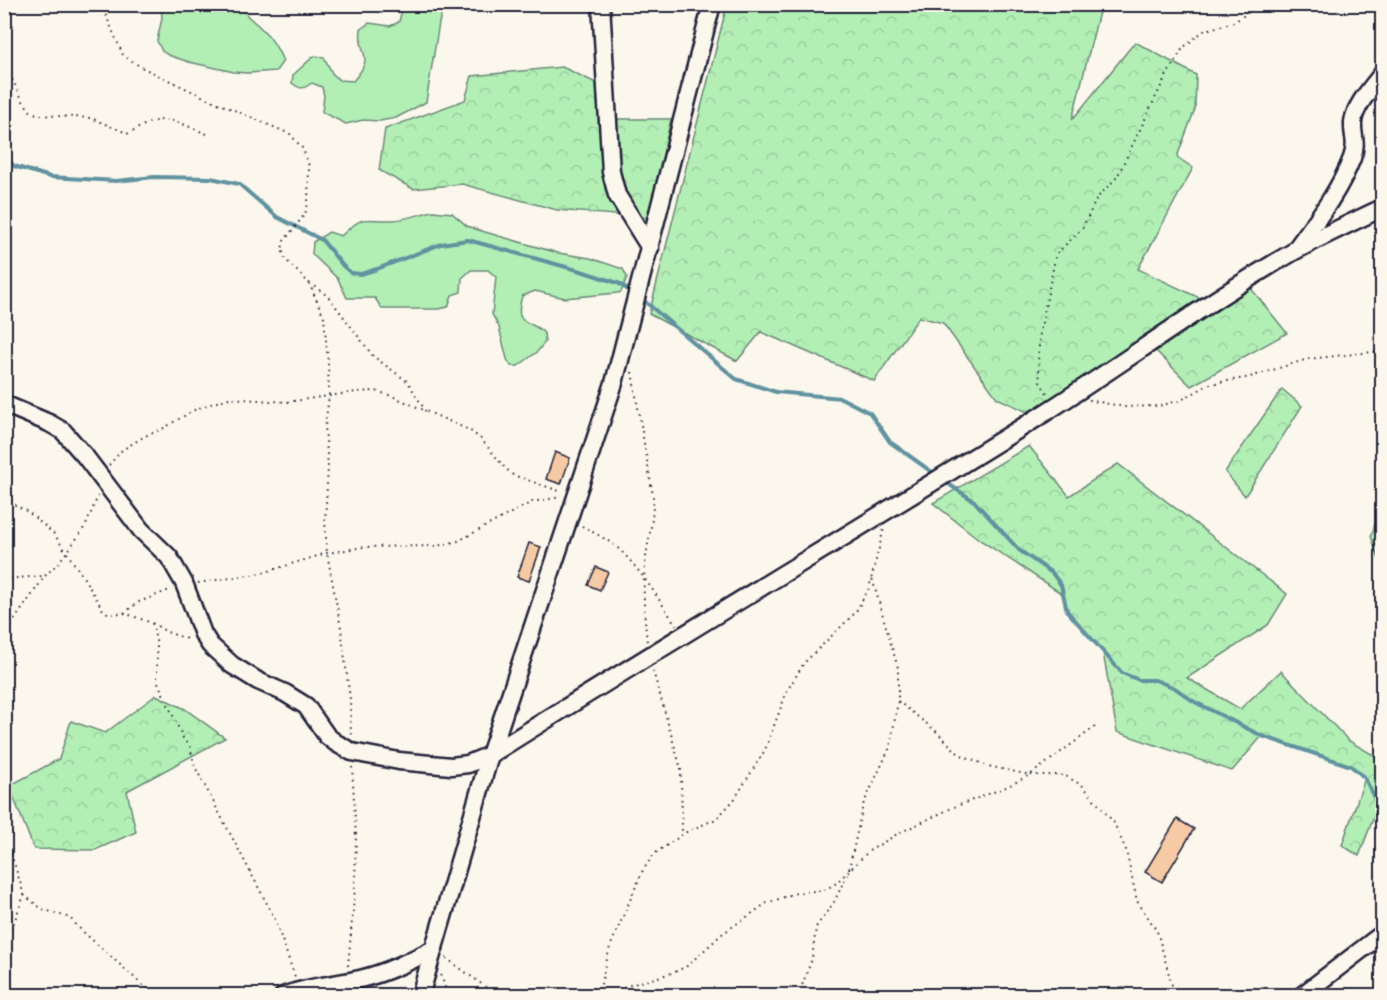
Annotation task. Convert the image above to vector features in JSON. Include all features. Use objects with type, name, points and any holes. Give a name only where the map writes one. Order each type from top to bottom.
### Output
[{"type":"street","points":[[601,4],[611,172],[617,195],[650,248]]},
{"type":"street","points":[[420,996],[490,755],[614,383],[712,4]]},
{"type":"street","points":[[1292,253],[1325,209],[1351,160],[1356,144],[1353,120],[1361,104],[1383,74]]},
{"type":"street","points":[[4,404],[63,431],[84,455],[141,530],[169,556],[185,586],[203,634],[210,645],[232,665],[306,706],[327,736],[352,752],[399,761],[451,766],[468,764],[490,755],[648,655],[888,511],[1292,253],[1383,208]]},
{"type":"street","points":[[1301,996],[1383,934]]},
{"type":"street","points":[[283,996],[300,989],[361,979],[402,965],[434,949]]},
{"type":"path","points":[[101,4],[123,55],[141,67],[204,97],[290,134],[303,149],[309,166],[308,204],[305,214],[285,241],[282,249],[285,259],[309,283],[328,296],[372,356],[408,382],[426,412]]},
{"type":"path","points":[[1055,406],[1040,382],[1038,361],[1040,332],[1056,254],[1082,230],[1097,198],[1117,177],[1164,80],[1183,48],[1203,31],[1234,22],[1261,4]]},
{"type":"path","points":[[4,63],[31,112],[40,115],[91,118],[129,134],[145,123],[156,119],[176,122],[207,134]]},
{"type":"path","points":[[309,283],[324,317],[329,396],[325,426],[328,466],[325,522],[327,553],[341,628],[350,699],[356,837],[355,888],[347,981]]},
{"type":"path","points":[[1072,395],[1099,403],[1125,407],[1159,406],[1181,400],[1210,384],[1250,377],[1308,359],[1383,351]]},
{"type":"path","points":[[631,363],[653,496],[654,515],[644,578],[648,655],[681,769],[682,835]]},
{"type":"path","points":[[4,635],[45,576],[67,552],[86,525],[110,462],[122,450],[196,409],[229,398],[287,402],[376,391],[475,434],[492,450],[504,468],[513,475],[576,496]]},
{"type":"path","points":[[124,614],[140,602],[163,591],[218,578],[262,573],[327,553],[364,547],[437,546],[458,541],[532,502],[576,496]]},
{"type":"path","points":[[4,499],[28,512],[54,534],[103,610],[109,614],[124,614],[152,623],[184,639],[210,645]]},
{"type":"path","points":[[598,996],[610,948],[643,870],[654,854],[682,835],[716,819],[734,800],[765,750],[788,691],[804,663],[855,613],[869,588],[888,511]]},
{"type":"path","points":[[569,519],[609,541],[622,552],[644,578],[683,634]]},
{"type":"path","points":[[4,579],[45,576]]},
{"type":"path","points":[[798,996],[812,959],[816,927],[834,902],[848,872],[863,805],[890,747],[898,701],[898,668],[872,578]]},
{"type":"path","points":[[152,623],[157,645],[157,680],[183,738],[190,747],[195,767],[274,917],[300,989]]},
{"type":"path","points":[[898,701],[938,732],[959,754],[988,766],[1030,775],[1064,776],[1083,786],[1114,823],[1126,850],[1137,901],[1157,931],[1175,996]]},
{"type":"path","points":[[615,996],[627,986],[675,972],[687,966],[722,934],[767,903],[796,893],[824,890],[848,872],[869,851],[899,833],[1030,775],[1095,727]]},
{"type":"path","points":[[4,831],[24,895],[42,909],[70,918],[154,996]]},
{"type":"path","points":[[4,950],[24,895]]},
{"type":"path","points":[[434,949],[498,996]]},
{"type":"green space","points":[[1101,4],[1072,120],[1135,42],[1196,75],[1195,109],[1177,157],[1193,168],[1138,269],[1210,303],[1245,281],[1287,333],[1191,386],[1147,342],[1036,416],[997,398],[943,323],[919,317],[874,381],[761,332],[737,361],[649,314],[727,5]]},
{"type":"green space","points":[[161,5],[239,5],[246,15],[269,36],[283,61],[276,71],[247,73],[189,62],[168,55],[162,51],[157,41],[162,18]]},
{"type":"green space","points":[[403,5],[444,5],[426,102],[396,118],[380,121],[363,120],[346,124],[322,112],[324,96],[322,87],[312,83],[300,88],[292,83],[293,75],[314,56],[324,57],[332,73],[339,80],[353,81],[365,60],[360,38],[361,29],[369,23],[390,26],[399,22]]},
{"type":"green space","points":[[562,67],[607,88],[608,119],[671,119],[649,218],[557,210],[462,184],[413,189],[379,170],[385,129],[465,100],[472,76]]},
{"type":"green space","points":[[433,211],[452,213],[467,226],[485,232],[558,253],[590,258],[623,269],[627,277],[621,292],[617,293],[565,298],[535,291],[522,296],[521,318],[544,333],[545,342],[537,352],[518,366],[511,366],[499,327],[492,314],[496,277],[488,270],[471,270],[462,278],[461,292],[452,295],[448,307],[382,309],[375,298],[347,298],[338,279],[312,254],[313,242],[329,232],[341,236],[360,221],[397,220]]},
{"type":"green space","points":[[1282,389],[1302,406],[1245,496],[1225,472]]},
{"type":"green space","points":[[1029,446],[1069,496],[1118,464],[1287,594],[1268,625],[1187,678],[1240,709],[1281,671],[1349,741],[1382,760],[1382,795],[1359,856],[1342,845],[1365,778],[1351,766],[1262,736],[1232,771],[1117,732],[1103,652],[1067,611],[1064,595],[980,540],[933,503]]},
{"type":"green space","points":[[1382,504],[1382,568],[1371,536]]},
{"type":"green space","points":[[156,695],[185,709],[225,738],[127,791],[136,832],[95,850],[34,849],[9,786],[59,759],[71,721],[105,733]]},
{"type":"building","points":[[555,452],[570,458],[561,484],[546,479]]},
{"type":"building","points":[[529,543],[541,547],[529,581],[517,577]]},
{"type":"building","points":[[596,567],[608,572],[600,590],[588,585]]},
{"type":"building","points":[[1177,819],[1194,829],[1162,882],[1145,872]]},
{"type":"waterway","points":[[4,156],[14,166],[50,177],[116,181],[154,177],[211,178],[239,184],[277,217],[322,240],[351,273],[361,274],[441,244],[468,240],[581,271],[618,283],[633,293]]},
{"type":"waterway","points":[[642,299],[736,379],[776,392],[841,398],[870,413],[890,442],[936,475]]},
{"type":"waterway","points":[[944,481],[974,501],[1019,550],[1052,573],[1061,585],[1067,611],[1122,673],[1139,680],[1155,680],[1175,688],[1193,701],[1262,736],[1351,766],[1365,778],[1382,815]]}]
